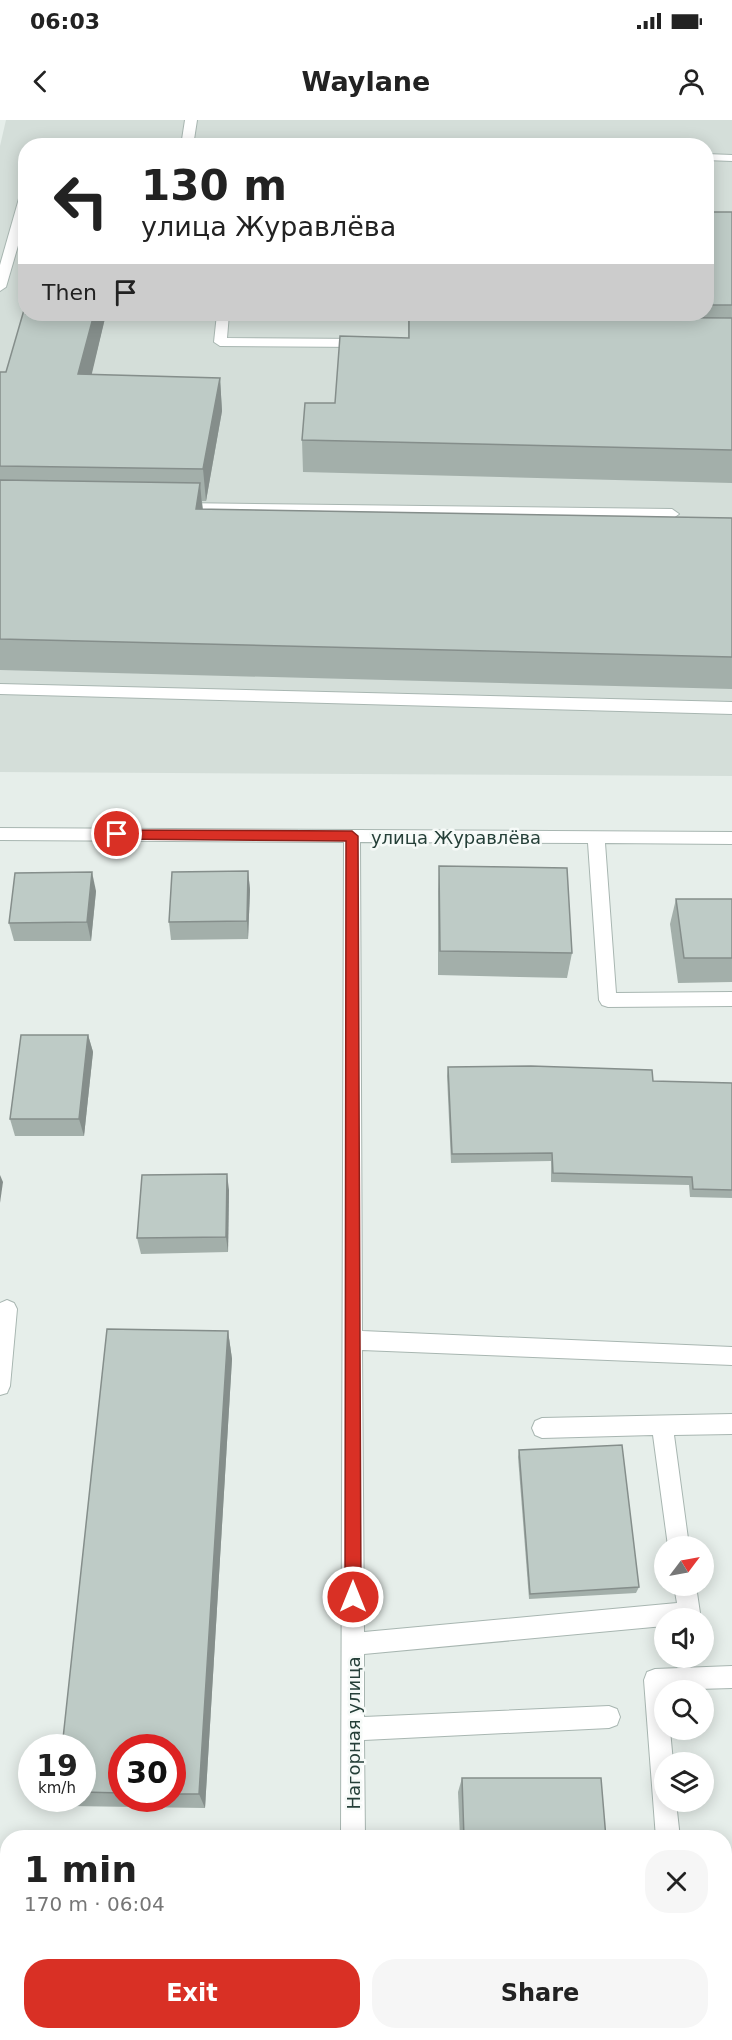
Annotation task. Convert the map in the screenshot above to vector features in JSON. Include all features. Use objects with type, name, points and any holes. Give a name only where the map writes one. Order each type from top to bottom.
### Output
[{"type":"street","points":[[188,138],[191,120]]},
{"type":"street","points":[[714,158],[732,158]]},
{"type":"street","points":[[0,287],[18,223]]},
{"type":"street","points":[[222,321],[220,342],[375,343]]},
{"type":"street","points":[[165,508],[672,514]]},
{"type":"street","points":[[0,689],[732,708]]},
{"type":"street","name":"улица Журавлёва","points":[[0,834],[732,838]]},
{"type":"street","name":"Нагорная улица","points":[[352,836],[353,1830]]},
{"type":"street","points":[[596,838],[608,1000],[732,999]]},
{"type":"street","points":[[0,1386],[8,1309]]},
{"type":"street","points":[[353,1340],[732,1356]]},
{"type":"street","points":[[542,1428],[732,1424]]},
{"type":"street","points":[[662,1425],[678,1536]]},
{"type":"street","points":[[353,1644],[689,1613],[686,1596]]},
{"type":"street","points":[[661,1752],[655,1680],[732,1677]]},
{"type":"street","points":[[353,1729],[609,1717]]},
{"type":"street","points":[[666,1812],[667,1830]]},
{"type":"shaded area","points":[[6,120],[732,120],[732,776],[0,772],[0,146]]},
{"type":"building","points":[[714,212],[732,212],[732,305],[714,305]]},
{"type":"building","points":[[714,318],[732,318],[732,450],[302,440],[305,403],[335,403],[340,336],[409,338],[409,321],[714,321]]},
{"type":"building","points":[[21,321],[92,321],[78,374],[220,378],[203,469],[0,466],[0,372],[6,372]]},
{"type":"building","points":[[0,480],[200,483],[196,509],[732,518],[732,657],[0,639]]},
{"type":"building","points":[[439,866],[567,868],[572,953],[440,951]]},
{"type":"building","points":[[248,871],[247,921],[169,922],[172,872]]},
{"type":"building","points":[[92,872],[87,922],[9,923],[15,873]]},
{"type":"building","points":[[676,899],[732,899],[732,958],[684,958]]},
{"type":"building","points":[[21,1035],[88,1035],[79,1119],[10,1119]]},
{"type":"building","points":[[531,1066],[652,1070],[653,1081],[732,1083],[732,1190],[693,1189],[692,1177],[553,1173],[552,1153],[452,1154],[448,1067]]},
{"type":"building","points":[[227,1174],[226,1237],[137,1238],[142,1175]]},
{"type":"building","points":[[107,1329],[228,1331],[199,1794],[186,1794],[186,1734],[108,1734],[108,1793],[96,1792],[96,1734],[64,1734]]},
{"type":"building","points":[[622,1445],[639,1587],[530,1594],[519,1450]]},
{"type":"building","points":[[462,1778],[601,1778],[605,1830],[464,1830]]},
{"type":"route","points":[[117,834],[352,836],[353,1597]]}]
